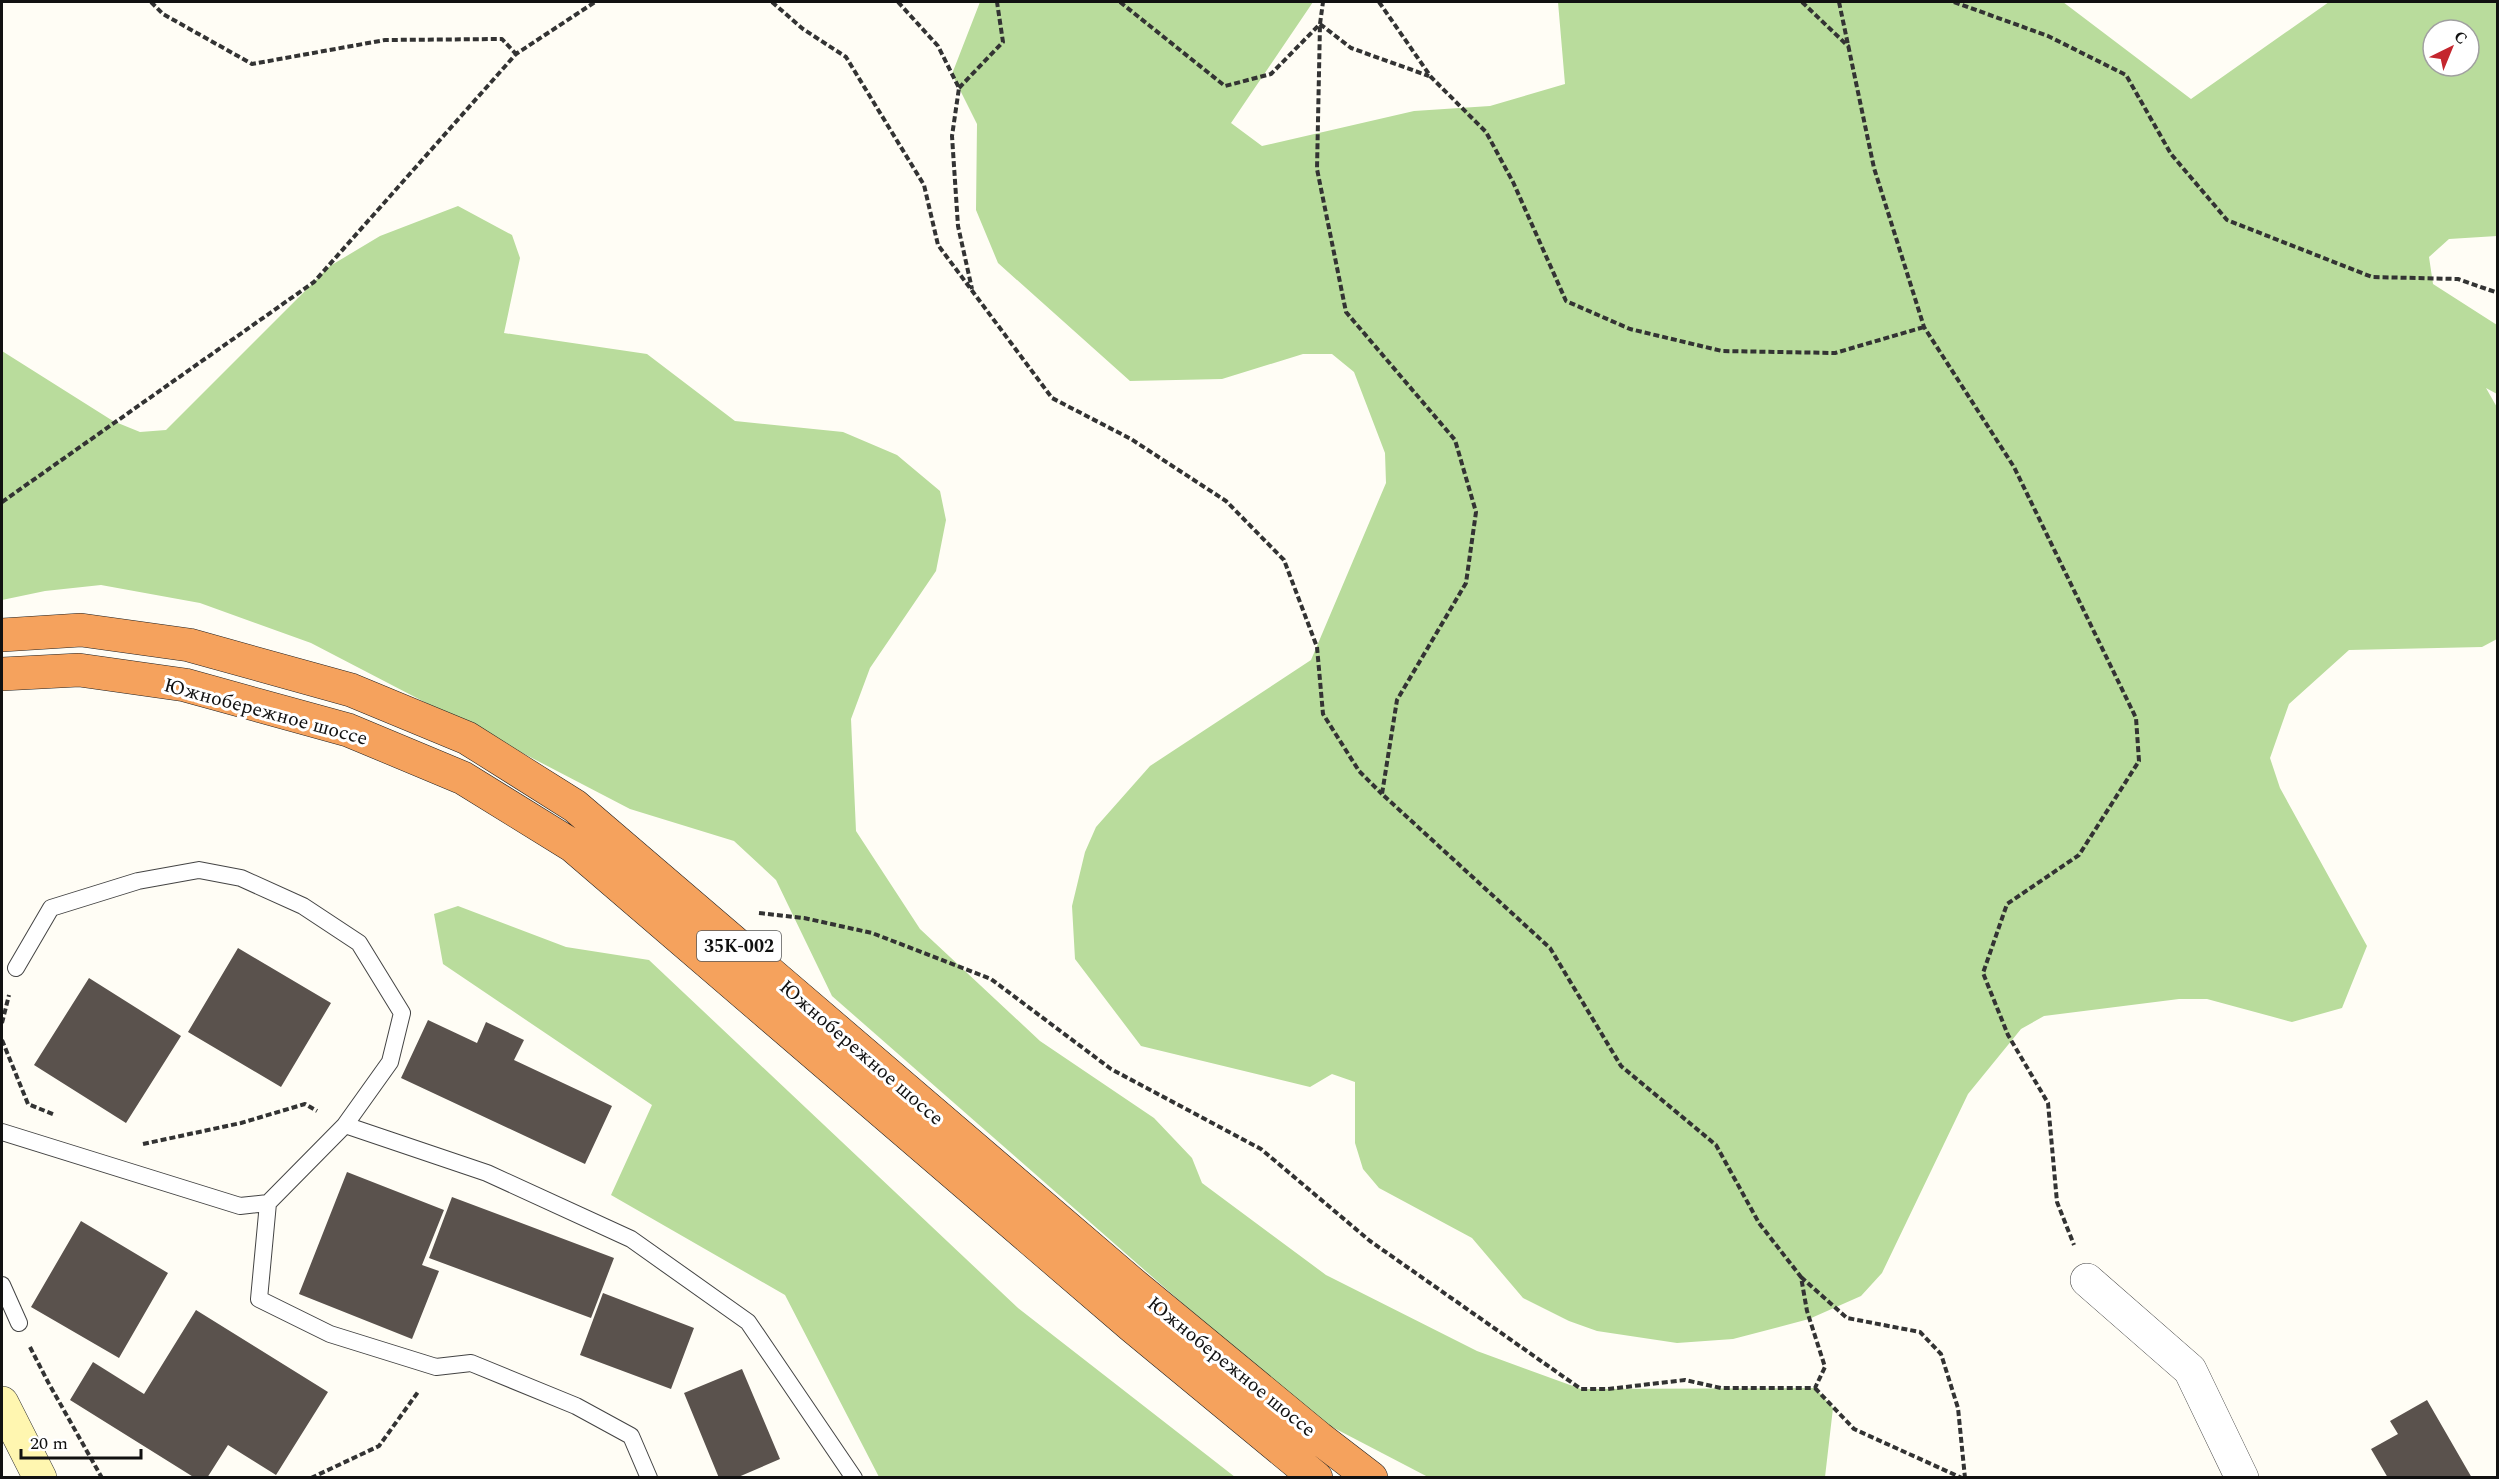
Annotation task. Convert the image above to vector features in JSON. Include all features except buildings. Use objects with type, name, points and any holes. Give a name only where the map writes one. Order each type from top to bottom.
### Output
[{"type":"highway","name":"Южнобережное шоссе","points":[[2,635],[81,630],[189,645],[351,690],[466,738],[575,806],[1135,1286],[1371,1478]]},
{"type":"highway","name":"Южнобережное шоссе","points":[[2,674],[78,670],[185,685],[348,730],[463,778],[573,846],[1123,1318],[1316,1478]]},
{"type":"street","points":[[2087,1280],[2190,1370],[2242,1478]]},
{"type":"street","points":[[2,1403],[40,1478]]},
{"type":"lane","points":[[2,1132],[240,1206],[268,1203],[345,1125],[390,1062],[402,1013],[359,943],[303,906],[241,878],[199,870],[138,881],[51,908],[16,968]]},
{"type":"lane","points":[[345,1125],[488,1173],[631,1239],[748,1322],[854,1478]]},
{"type":"lane","points":[[268,1203],[259,1299],[330,1334],[436,1367],[471,1363],[576,1406],[631,1436],[649,1478]]},
{"type":"lane","points":[[2,1285],[19,1323]]},
{"type":"path","points":[[151,2],[164,14],[252,64],[385,40],[502,39],[516,54]]},
{"type":"path","points":[[2,502],[314,282],[516,54],[595,2]]},
{"type":"path","points":[[755,913],[804,918],[872,933],[991,979],[1111,1069],[1261,1149],[1370,1240],[1581,1389],[1608,1389],[1685,1380],[1721,1389],[1815,1388],[1854,1429],[1963,1478],[1958,1408],[1941,1354],[1920,1332],[1847,1318],[1801,1277],[1759,1223],[1716,1145],[1621,1066],[1550,948],[1359,771],[1323,714],[1317,647],[1284,560],[1226,501],[1131,440],[1052,398],[938,245],[924,185],[846,57],[802,29],[772,2]]},
{"type":"path","points":[[898,2],[938,46],[959,88],[952,136],[958,225],[973,292]]},
{"type":"path","points":[[959,88],[1003,42],[997,2]]},
{"type":"path","points":[[1120,2],[1225,86],[1271,74],[1320,24]]},
{"type":"path","points":[[1323,2],[1320,24],[1317,169],[1346,312],[1455,440],[1476,512],[1466,583],[1397,700],[1382,794]]},
{"type":"path","points":[[1379,2],[1431,77],[1486,132],[1513,182],[1566,301],[1630,329],[1722,351],[1835,353],[1924,327]]},
{"type":"path","points":[[1802,2],[1849,48]]},
{"type":"path","points":[[1839,2],[1874,168],[1924,327],[2014,467],[2136,718],[2139,761],[2079,855],[2007,904],[1983,973],[2008,1035],[2048,1103],[2057,1202],[2087,1280]]},
{"type":"path","points":[[1954,2],[2048,36],[2126,75],[2171,154],[2226,220],[2372,277],[2458,279],[2498,293]]},
{"type":"path","points":[[1320,24],[1352,48],[1431,77]]},
{"type":"path","points":[[2,1040],[28,1104],[58,1117]]},
{"type":"path","points":[[142,1144],[241,1123],[305,1104],[345,1125]]},
{"type":"path","points":[[1801,1277],[1807,1311],[1825,1367],[1815,1388]]},
{"type":"path","points":[[19,1323],[48,1382],[102,1478]]},
{"type":"path","points":[[311,1478],[379,1446],[436,1367]]},
{"type":"green space","points":[[980,2],[1313,2],[1231,123],[1262,146],[1414,111],[1490,106],[1565,84],[1558,2],[2063,2],[2191,99],[2329,2],[2497,2],[2497,236],[2449,239],[2429,257],[2433,284],[2497,325],[2497,394],[2486,388],[2498,409],[2497,639],[2482,647],[2349,650],[2289,704],[2270,758],[2280,788],[2367,946],[2342,1008],[2292,1022],[2207,999],[2179,999],[2044,1016],[2021,1029],[1968,1094],[1882,1273],[1861,1296],[1809,1319],[1733,1339],[1677,1343],[1597,1331],[1569,1321],[1523,1298],[1472,1238],[1379,1188],[1363,1169],[1355,1143],[1355,1082],[1332,1074],[1310,1087],[1141,1046],[1075,959],[1072,906],[1085,852],[1096,827],[1150,766],[1311,660],[1386,483],[1385,453],[1354,372],[1332,354],[1303,354],[1222,379],[1130,381],[998,263],[976,210],[977,124],[952,74]]},
{"type":"green space","points":[[458,206],[512,235],[520,258],[504,333],[647,354],[735,421],[843,432],[897,455],[940,491],[946,520],[936,571],[870,668],[851,719],[856,831],[920,929],[1040,1041],[1154,1118],[1192,1158],[1202,1183],[1326,1275],[1477,1351],[1581,1389],[1815,1388],[1833,1408],[1825,1477],[1428,1477],[1311,1416],[832,996],[776,880],[734,841],[630,809],[311,643],[200,603],[101,585],[45,591],[2,600],[2,351],[113,421],[140,432],[166,430],[330,266],[380,236]]},
{"type":"green space","points":[[458,906],[566,947],[649,960],[1018,1308],[1235,1477],[879,1477],[785,1295],[611,1195],[652,1105],[443,964],[434,914]]}]
